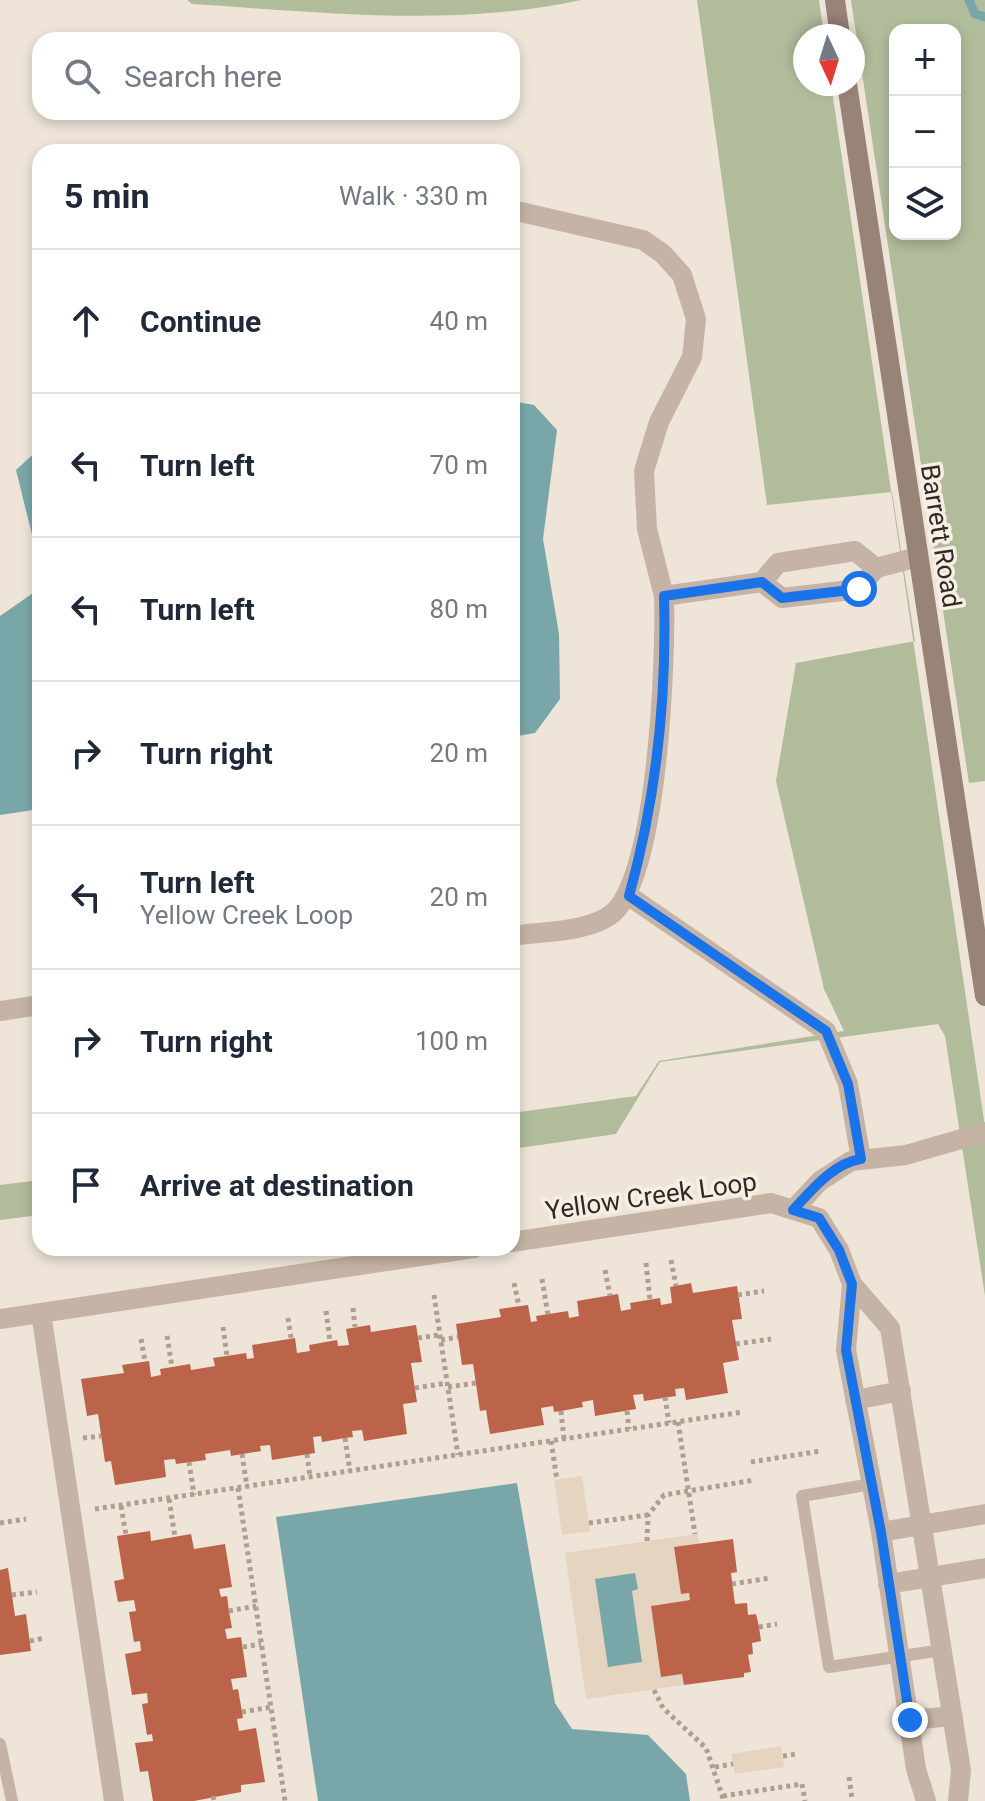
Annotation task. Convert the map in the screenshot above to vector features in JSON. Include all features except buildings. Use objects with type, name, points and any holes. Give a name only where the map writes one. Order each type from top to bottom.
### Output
[{"type":"street","points":[[835,0],[838,24]]},
{"type":"street","name":"Barrett Road","points":[[849,96],[985,996]]},
{"type":"street","points":[[520,212],[643,240],[663,254],[682,275],[696,319],[692,357],[659,422],[644,471],[647,529],[664,596],[663,700],[643,843],[629,896],[611,915],[585,925],[520,935]]},
{"type":"street","points":[[664,596],[762,582],[778,563],[855,551],[876,568]]},
{"type":"street","points":[[762,582],[782,598],[859,589],[876,568],[918,557]]},
{"type":"street","points":[[629,896],[826,1031],[848,1084],[861,1159]]},
{"type":"street","points":[[0,1011],[32,1006]]},
{"type":"street","points":[[793,1210],[820,1181],[851,1161],[906,1155],[985,1132]]},
{"type":"street","name":"Yellow Creek Loop","points":[[520,1241],[771,1203],[819,1218],[839,1250],[852,1284]]},
{"type":"street","points":[[0,1319],[421,1256]]},
{"type":"street","points":[[852,1284],[890,1328],[961,1770],[958,1801]]},
{"type":"street","points":[[852,1284],[846,1350],[881,1532],[916,1769],[926,1801]]},
{"type":"street","points":[[41,1313],[114,1801]]},
{"type":"street","points":[[855,1400],[901,1391]]},
{"type":"street","points":[[881,1532],[985,1514]]},
{"type":"street","points":[[888,1584],[985,1568]]},
{"type":"street","points":[[910,1720],[953,1716]]},
{"type":"lane","points":[[872,1484],[802,1496],[829,1667],[942,1650]]},
{"type":"lane","points":[[0,1744],[12,1801]]},
{"type":"path","points":[[671,1260],[676,1286]]},
{"type":"path","points":[[646,1263],[650,1300]]},
{"type":"path","points":[[605,1270],[610,1296]]},
{"type":"path","points":[[542,1279],[548,1315]]},
{"type":"path","points":[[514,1283],[519,1306]]},
{"type":"path","points":[[738,1295],[764,1291]]},
{"type":"path","points":[[434,1295],[458,1455]]},
{"type":"path","points":[[353,1308],[355,1327]]},
{"type":"path","points":[[326,1311],[330,1341]]},
{"type":"path","points":[[288,1318],[291,1338]]},
{"type":"path","points":[[223,1327],[227,1356]]},
{"type":"path","points":[[167,1336],[172,1367]]},
{"type":"path","points":[[418,1338],[458,1337]]},
{"type":"path","points":[[141,1339],[145,1361]]},
{"type":"path","points":[[736,1344],[771,1339]]},
{"type":"path","points":[[415,1388],[476,1383]]},
{"type":"path","points":[[665,1397],[669,1423]]},
{"type":"path","points":[[561,1411],[564,1439]]},
{"type":"path","points":[[627,1411],[629,1429]]},
{"type":"path","points":[[92,1510],[743,1412]]},
{"type":"path","points":[[678,1422],[695,1534]]},
{"type":"path","points":[[81,1438],[101,1436]]},
{"type":"path","points":[[345,1438],[350,1471]]},
{"type":"path","points":[[551,1441],[557,1480]]},
{"type":"path","points":[[751,1462],[821,1451]]},
{"type":"path","points":[[242,1454],[247,1487]]},
{"type":"path","points":[[307,1454],[310,1477]]},
{"type":"path","points":[[189,1462],[194,1495]]},
{"type":"path","points":[[647,1541],[648,1515],[664,1495],[754,1480]]},
{"type":"path","points":[[238,1488],[285,1801]]},
{"type":"path","points":[[169,1498],[175,1537]]},
{"type":"path","points":[[121,1506],[126,1535]]},
{"type":"path","points":[[589,1523],[648,1515]]},
{"type":"path","points":[[0,1523],[26,1519]]},
{"type":"path","points":[[732,1584],[770,1578]]},
{"type":"path","points":[[12,1595],[37,1592]]},
{"type":"path","points":[[229,1611],[256,1606]]},
{"type":"path","points":[[759,1627],[777,1624]]},
{"type":"path","points":[[30,1641],[44,1638]]},
{"type":"path","points":[[243,1647],[261,1644]]},
{"type":"path","points":[[654,1690],[663,1708],[706,1748],[724,1799],[802,1784],[805,1801]]},
{"type":"path","points":[[242,1712],[271,1707]]},
{"type":"path","points":[[783,1756],[797,1754]]},
{"type":"path","points":[[715,1767],[733,1764]]},
{"type":"path","points":[[849,1777],[852,1799]]},
{"type":"green space","points":[[187,0],[581,0],[485,14],[387,16],[192,4]]},
{"type":"green space","points":[[697,0],[819,0],[822,24],[793,24],[793,96],[833,96],[891,492],[767,505]]},
{"type":"green space","points":[[851,0],[985,0],[985,781],[969,783],[865,93],[865,24],[855,24]]},
{"type":"green space","points":[[892,492],[915,641],[913,641]]},
{"type":"green space","points":[[913,641],[985,1127],[985,1296],[945,1036],[938,1024],[660,1062],[616,1134],[520,1148],[520,1112],[636,1096],[659,1061],[844,1031],[824,989],[776,781],[796,663]]},
{"type":"green space","points":[[32,1181],[32,1216],[0,1220],[0,1185]]},
{"type":"shaded area","points":[[582,1476],[590,1531],[562,1535],[554,1480]]},
{"type":"shaded area","points":[[697,1534],[699,1544],[674,1548],[681,1594],[689,1593],[690,1600],[651,1606],[661,1676],[682,1674],[684,1685],[586,1699],[565,1553]]},
{"type":"shaded area","points":[[781,1746],[784,1767],[735,1774],[731,1754]]},
{"type":"water","points":[[520,402],[534,405],[557,430],[543,539],[559,634],[560,699],[535,733],[520,736]]},
{"type":"water","points":[[32,455],[32,535],[16,470]]},
{"type":"water","points":[[32,594],[32,810],[0,815],[0,616]]},
{"type":"water","points":[[517,1483],[555,1703],[572,1729],[648,1735],[686,1774],[690,1801],[318,1801],[276,1517]]},
{"type":"water","points":[[635,1573],[638,1589],[632,1591],[642,1662],[608,1667],[595,1579]]},
{"type":"waterway","points":[[969,0],[975,14],[985,17]]},
{"type":"route","points":[[859,589],[782,598],[762,582],[664,596],[663,700],[643,843],[629,896],[826,1031],[848,1084],[861,1159],[851,1161],[820,1181],[793,1210],[819,1218],[839,1250],[852,1284],[846,1350],[881,1532],[910,1720]]}]
